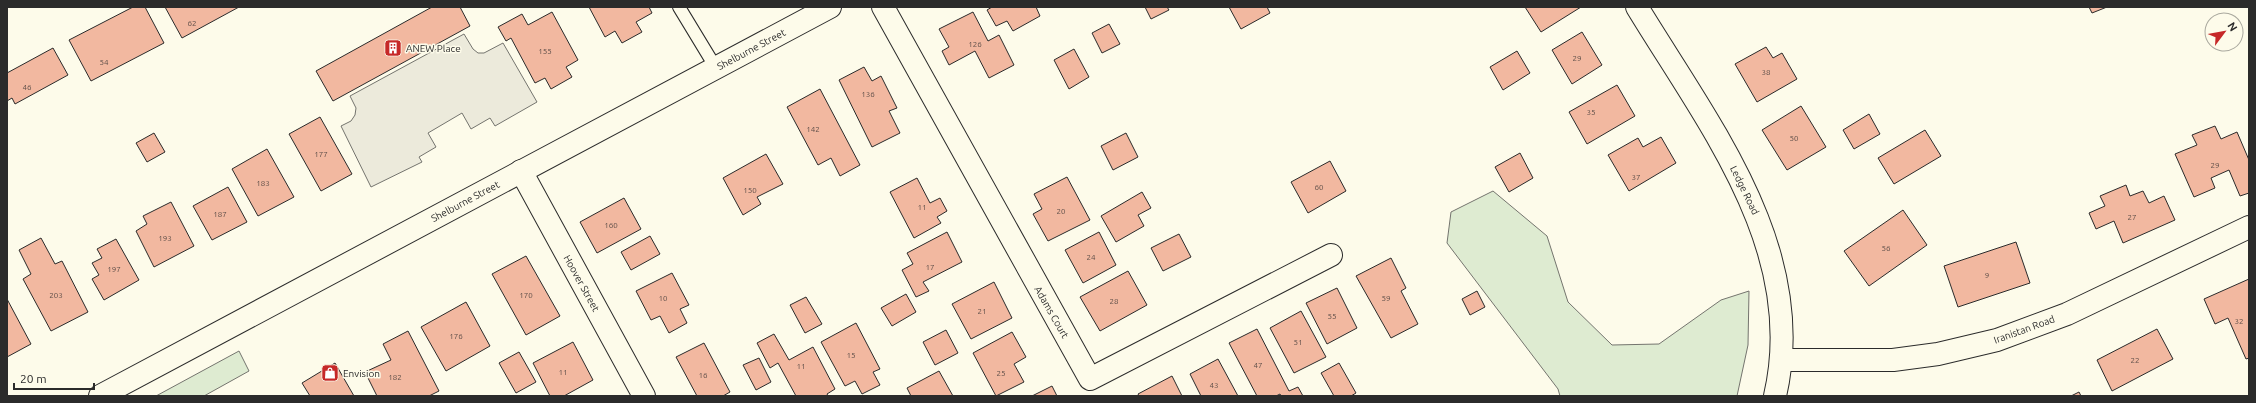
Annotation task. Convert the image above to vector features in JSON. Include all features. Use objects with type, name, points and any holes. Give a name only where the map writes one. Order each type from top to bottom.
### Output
[{"type":"street","name":"Shelburne Street","points":[[100,396],[830,7]]},
{"type":"street","name":"Adams Court","points":[[884,7],[1090,379],[1332,254]]},
{"type":"street","name":"Ledge Road","points":[[1637,7],[1722,146],[1752,202],[1764,232],[1774,267],[1779,304],[1781,360],[1775,396]]},
{"type":"street","name":"Hoover Street","points":[[520,171],[644,396]]},
{"type":"street","name":"Iranistan Road","points":[[1781,360],[1893,360],[1938,354],[1997,340],[2066,314],[2249,227]]},
{"type":"lane","points":[[679,7],[716,68]]},
{"type":"green space","points":[[1493,191],[1547,236],[1568,302],[1612,345],[1659,344],[1721,300],[1749,291],[1748,345],[1737,396],[1560,396],[1558,389],[1447,243],[1451,212]]},
{"type":"green space","points":[[239,351],[249,371],[204,396],[156,396]]},
{"type":"shaded area","points":[[464,34],[473,49],[478,53],[484,53],[503,43],[537,102],[495,126],[490,118],[471,129],[462,113],[428,133],[436,147],[419,157],[422,162],[371,187],[341,126],[351,121],[355,115],[356,108],[350,96]]},
{"type":"building","points":[[133,7],[145,7],[164,43],[91,81],[69,40]]},
{"type":"building","points":[[165,7],[239,7],[182,38]]},
{"type":"building","name":"ANEW Place","points":[[432,7],[460,7],[470,26],[333,101],[316,71]]},
{"type":"building","points":[[589,7],[649,7],[652,13],[636,22],[642,32],[622,43],[615,31],[605,37]]},
{"type":"building","points":[[992,7],[1036,7],[1040,16],[1013,31],[1007,21],[996,26],[987,10]]},
{"type":"building","points":[[1145,7],[1167,7],[1169,10],[1151,19]]},
{"type":"building","points":[[1229,7],[1267,7],[1270,13],[1241,29]]},
{"type":"building","points":[[1525,7],[1581,7],[1541,32]]},
{"type":"building","points":[[2089,7],[2107,7],[2092,13]]},
{"type":"building","points":[[552,12],[578,60],[566,67],[572,77],[551,89],[545,78],[535,83],[511,38],[506,41],[498,27],[522,14],[528,25]]},
{"type":"building","points":[[973,12],[988,41],[999,35],[1014,65],[989,78],[975,51],[949,65],[942,51],[949,47],[939,29]]},
{"type":"building","points":[[1109,24],[1120,44],[1102,53],[1092,33]]},
{"type":"building","points":[[1582,32],[1602,65],[1572,84],[1552,50]]},
{"type":"building","points":[[1766,47],[1773,58],[1782,53],[1797,79],[1757,102],[1735,64]]},
{"type":"building","points":[[53,48],[68,75],[15,104],[12,98],[7,101],[7,73]]},
{"type":"building","points":[[1074,49],[1089,77],[1069,89],[1054,60]]},
{"type":"building","points":[[1517,51],[1530,73],[1503,90],[1490,67]]},
{"type":"building","points":[[864,67],[872,81],[881,76],[897,108],[889,111],[900,133],[872,147],[839,80]]},
{"type":"building","points":[[1617,85],[1635,116],[1587,144],[1569,112]]},
{"type":"building","points":[[820,89],[860,165],[840,176],[831,158],[818,165],[787,107]]},
{"type":"building","points":[[1801,106],[1826,147],[1787,170],[1762,130]]},
{"type":"building","points":[[1869,114],[1880,134],[1854,149],[1843,130]]},
{"type":"building","points":[[320,117],[352,174],[321,191],[289,134]]},
{"type":"building","points":[[2215,126],[2221,139],[2237,132],[2249,160],[2249,193],[2240,196],[2229,170],[2211,178],[2215,188],[2194,197],[2175,154],[2197,145],[2192,135]]},
{"type":"building","points":[[1925,130],[1941,156],[1894,184],[1878,158]]},
{"type":"building","points":[[154,133],[165,152],[147,162],[136,143]]},
{"type":"building","points":[[1126,133],[1138,157],[1113,170],[1101,146]]},
{"type":"building","points":[[1661,137],[1676,163],[1629,191],[1608,155],[1638,138],[1643,147]]},
{"type":"building","points":[[267,149],[294,197],[258,216],[232,169]]},
{"type":"building","points":[[1520,153],[1533,178],[1509,192],[1495,167]]},
{"type":"building","points":[[766,154],[783,184],[757,197],[761,204],[743,215],[723,178]]},
{"type":"building","points":[[1330,161],[1346,191],[1308,213],[1291,182]]},
{"type":"building","points":[[1067,177],[1090,220],[1048,241],[1033,214],[1042,209],[1034,194]]},
{"type":"building","points":[[917,178],[930,203],[940,198],[947,211],[937,217],[941,223],[914,238],[890,192]]},
{"type":"building","points":[[2126,185],[2130,196],[2143,191],[2149,203],[2164,196],[2175,220],[2123,243],[2114,221],[2096,229],[2089,213],[2105,206],[2100,196]]},
{"type":"building","points":[[228,187],[247,222],[212,240],[193,206]]},
{"type":"building","points":[[1142,192],[1151,208],[1138,215],[1144,226],[1116,242],[1101,216]]},
{"type":"building","points":[[624,198],[641,229],[597,253],[580,222]]},
{"type":"building","points":[[171,202],[194,246],[154,267],[136,231],[147,224],[143,216]]},
{"type":"building","points":[[1903,210],[1927,245],[1869,286],[1844,251]]},
{"type":"building","points":[[947,232],[962,262],[923,282],[929,291],[916,297],[902,270],[913,264],[907,253]]},
{"type":"building","points":[[1099,232],[1116,265],[1083,283],[1065,250]]},
{"type":"building","points":[[1179,234],[1191,257],[1163,271],[1151,248]]},
{"type":"building","points":[[650,236],[660,254],[631,270],[621,252]]},
{"type":"building","points":[[41,238],[55,264],[62,261],[88,312],[51,331],[23,279],[31,274],[19,250]]},
{"type":"building","points":[[116,239],[139,280],[104,300],[92,279],[99,275],[92,263],[102,258],[97,249]]},
{"type":"building","points":[[2016,242],[2030,283],[1958,307],[1944,266]]},
{"type":"building","points":[[526,256],[560,316],[526,335],[492,274]]},
{"type":"building","points":[[1391,258],[1406,288],[1401,291],[1418,324],[1391,338],[1356,276]]},
{"type":"building","points":[[1128,271],[1147,305],[1100,331],[1080,297]]},
{"type":"building","points":[[672,273],[689,305],[680,309],[687,323],[669,333],[660,316],[651,320],[636,291]]},
{"type":"building","points":[[2249,279],[2249,358],[2246,359],[2228,318],[2215,324],[2204,299]]},
{"type":"building","points":[[994,282],[1012,318],[971,339],[952,304]]},
{"type":"building","points":[[1337,288],[1357,328],[1327,344],[1306,303]]},
{"type":"building","points":[[1477,291],[1485,307],[1470,315],[1462,299]]},
{"type":"building","points":[[906,294],[916,312],[892,326],[881,308]]},
{"type":"building","points":[[806,297],[822,324],[805,333],[790,305]]},
{"type":"building","points":[[7,299],[31,344],[7,357]]},
{"type":"building","points":[[466,302],[490,346],[446,371],[421,327]]},
{"type":"building","points":[[1301,311],[1326,357],[1294,373],[1270,328]]},
{"type":"building","points":[[856,323],[880,369],[873,372],[880,385],[862,394],[855,381],[845,386],[821,342]]},
{"type":"building","points":[[1257,329],[1289,391],[1298,387],[1303,396],[1281,396],[1280,394],[1276,396],[1257,396],[1229,343]]},
{"type":"building","points":[[2157,329],[2173,359],[2112,391],[2097,360]]},
{"type":"building","points":[[946,330],[958,353],[935,365],[923,342]]},
{"type":"building","points":[[408,331],[439,391],[429,396],[377,396],[365,372],[391,360],[383,344]]},
{"type":"building","points":[[1012,332],[1026,357],[1014,364],[1024,382],[996,396],[973,353]]},
{"type":"building","points":[[774,334],[789,360],[813,347],[835,389],[827,394],[828,396],[796,396],[778,363],[770,368],[757,343]]},
{"type":"building","points":[[573,342],[593,380],[564,396],[550,396],[533,363]]},
{"type":"building","points":[[704,343],[730,392],[723,396],[697,396],[676,357]]},
{"type":"building","points":[[519,352],[536,382],[516,393],[499,363]]},
{"type":"building","points":[[759,358],[771,382],[756,390],[743,365]]},
{"type":"building","points":[[1218,359],[1238,396],[1201,396],[1190,374]]},
{"type":"building","name":"Envision","points":[[335,363],[354,396],[310,396],[302,383]]},
{"type":"building","points":[[1339,363],[1356,393],[1351,396],[1334,396],[1321,373]]},
{"type":"building","points":[[939,371],[953,396],[911,396],[907,388]]},
{"type":"building","points":[[1172,376],[1182,396],[1139,396],[1138,394]]},
{"type":"building","points":[[1052,386],[1057,396],[1032,396]]},
{"type":"building","points":[[2079,392],[2081,396],[2071,396]]},
{"type":"place","name":"ANEW Place","points":[[393,48]]},
{"type":"place","name":"Envision","points":[[330,373]]}]
